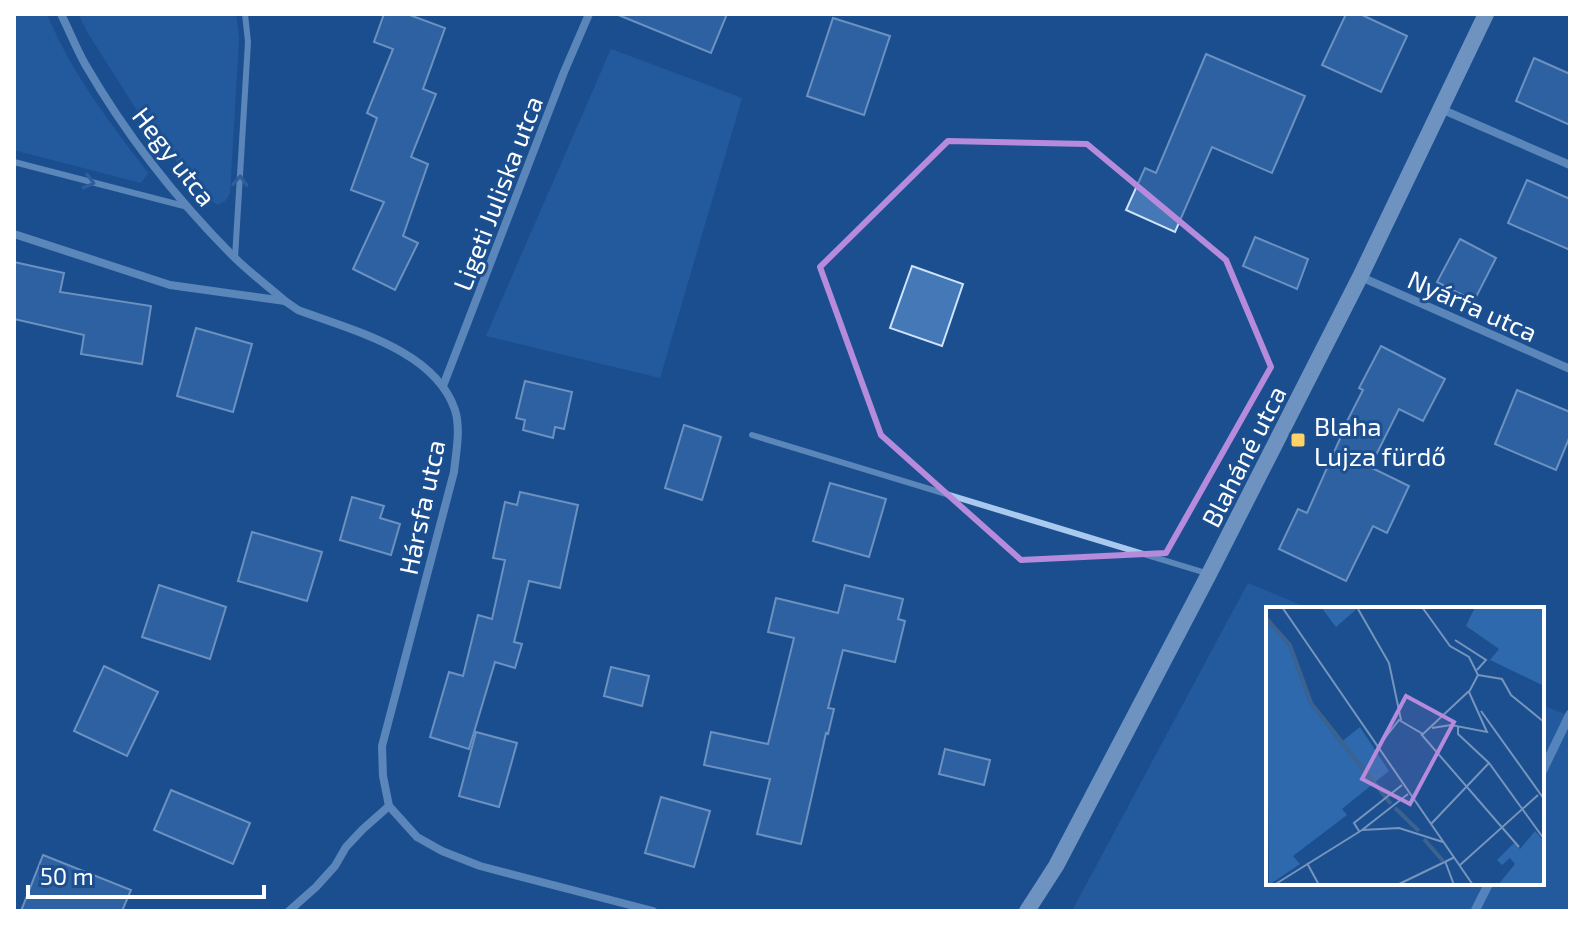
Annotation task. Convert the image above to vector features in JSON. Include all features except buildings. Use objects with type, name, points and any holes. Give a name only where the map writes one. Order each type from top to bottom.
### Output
[{"type":"street","name":"Hegy utca","points":[[61,14],[83,62],[116,114],[188,207],[235,258],[285,301]]},
{"type":"street","name":"Ligeti Juliska utca","points":[[443,386],[589,14]]},
{"type":"street","name":"Blaháné utca","points":[[1027,911],[1056,866],[1209,574],[1360,277],[1486,14]]},
{"type":"street","points":[[1441,109],[1570,165]]},
{"type":"street","name":"Hársfa utca","points":[[14,234],[170,285],[285,301],[298,310],[397,348],[421,363],[443,386],[455,411],[458,438],[454,472],[382,746],[383,776],[389,806]]},
{"type":"street","name":"Nyárfa utca","points":[[1360,277],[1570,369]]},
{"type":"street","points":[[289,911],[316,887],[363,829],[389,806],[417,837],[442,851],[480,866],[653,911]]},
{"type":"lane","points":[[235,258],[248,42],[245,14]]},
{"type":"lane","points":[[14,162],[188,207]]},
{"type":"lane","points":[[752,435],[1209,574]]},
{"type":"highlighted area","points":[[948,141],[1087,144],[1226,260],[1271,367],[1166,553],[1021,560],[881,435],[820,267]]},
{"type":"shaded area","points":[[14,14],[47,14],[79,77],[148,173],[141,183],[14,150]]},
{"type":"shaded area","points":[[79,14],[236,14],[239,38],[230,194],[225,201],[218,205],[207,198],[145,123]]},
{"type":"shaded area","points":[[611,49],[742,98],[660,378],[486,336]]},
{"type":"shaded area","points":[[1248,583],[1305,607],[1266,607],[1266,885],[1544,885],[1544,706],[1570,716],[1570,911],[1072,911]]},
{"type":"waterway","points":[[1544,768],[1570,714]]},
{"type":"waterway","points":[[1475,911],[1488,885]]},
{"type":"place","name":"Blaha Lujza fürdő","points":[[1298,440]]}]
